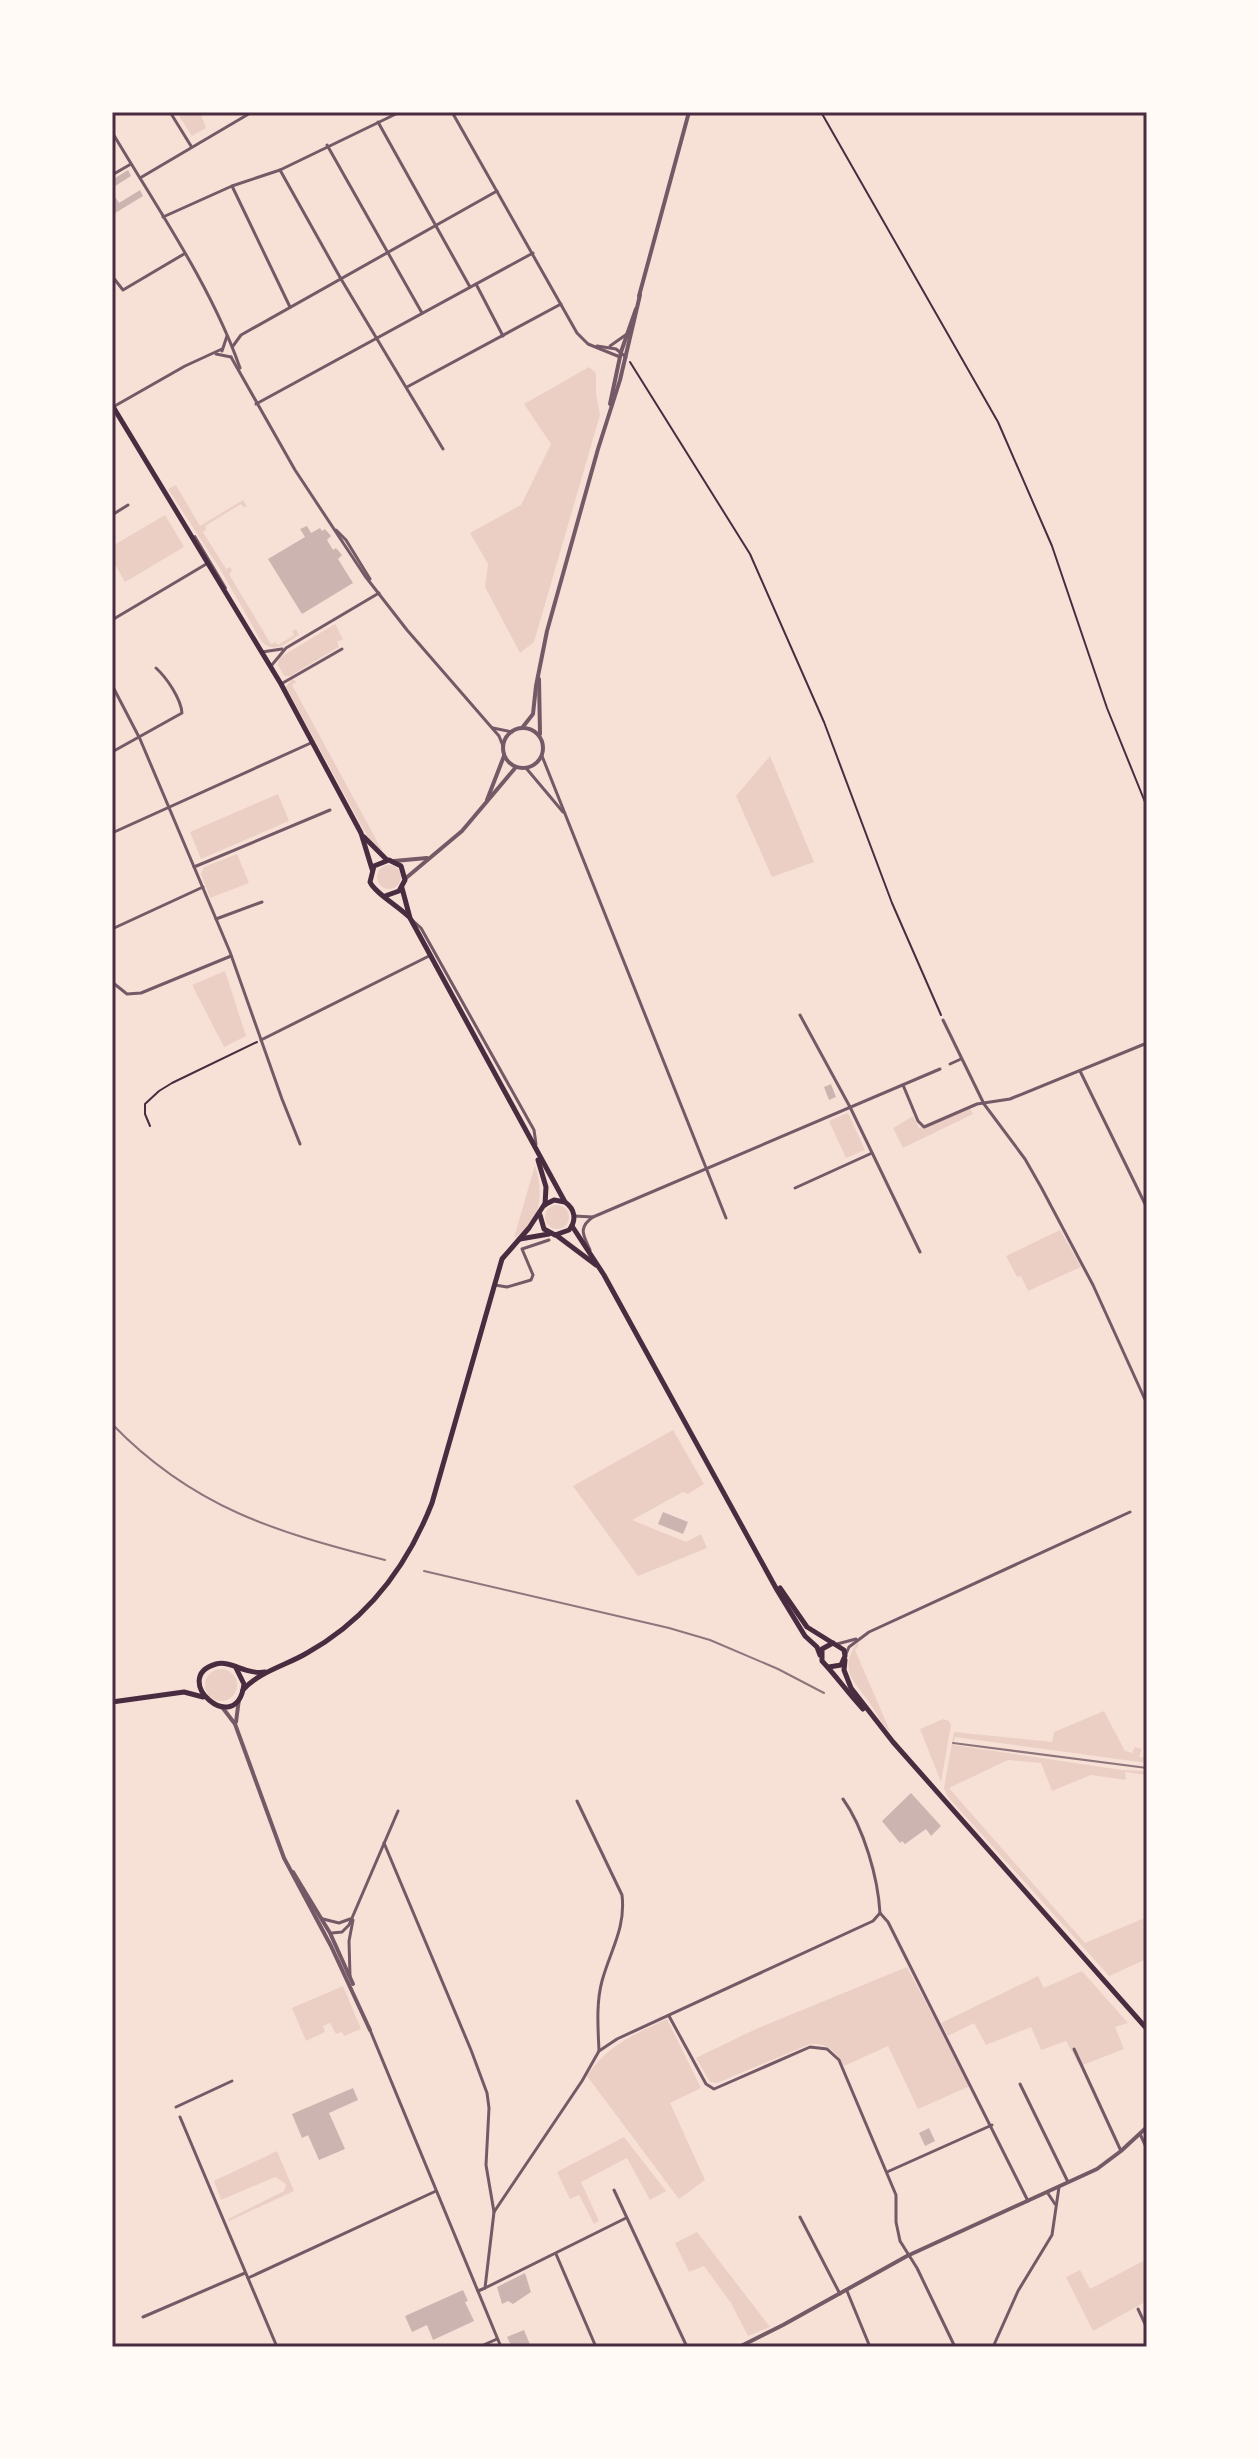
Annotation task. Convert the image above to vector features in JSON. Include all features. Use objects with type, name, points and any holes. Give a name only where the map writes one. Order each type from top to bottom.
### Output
[{"type":"main road","points":[[112,406],[262,652],[313,742],[361,833],[372,869],[371,885],[410,918]]},
{"type":"main road","points":[[177,512],[195,536],[206,560]]},
{"type":"main road","points":[[361,833],[403,869],[405,879],[402,888],[396,894],[385,896]]},
{"type":"main road","points":[[372,869],[379,862],[391,861]]},
{"type":"main road","points":[[402,888],[410,918],[430,956],[565,1202],[571,1207],[574,1216],[572,1226],[564,1234],[519,1239]]},
{"type":"main road","points":[[202,1676],[200,1687],[210,1703],[222,1707],[232,1704],[248,1684],[308,1653],[355,1620],[388,1584],[409,1554],[425,1521],[449,1452],[502,1259],[544,1205],[546,1187],[535,1148]]},
{"type":"main road","points":[[544,1205],[554,1200],[565,1202]]},
{"type":"main road","points":[[540,1213],[542,1226],[552,1236],[580,1251],[604,1275]]},
{"type":"main road","points":[[572,1226],[604,1275],[767,1571],[805,1636],[817,1647],[822,1661],[846,1692],[889,1736],[1147,2026]]},
{"type":"main road","points":[[767,1571],[807,1627],[844,1650],[847,1681],[889,1736]]},
{"type":"main road","points":[[820,1655],[827,1645],[837,1644]]},
{"type":"main road","points":[[829,1667],[839,1667],[845,1660]]},
{"type":"main road","points":[[184,1692],[198,1683],[208,1668],[220,1663],[247,1672],[270,1672]]},
{"type":"main road","points":[[236,1668],[243,1680],[243,1690]]},
{"type":"main road","points":[[112,1702],[184,1692],[204,1697]]},
{"type":"street","points":[[170,112],[192,147]]},
{"type":"street","points":[[140,178],[252,112]]},
{"type":"street","points":[[163,217],[232,186],[280,170],[400,112]]},
{"type":"street","points":[[452,112],[581,338],[612,355],[623,355]]},
{"type":"street","points":[[493,728],[512,732],[522,728],[533,714],[540,661],[608,418],[688,112]]},
{"type":"street","points":[[378,122],[470,287]]},
{"type":"street","points":[[112,134],[184,254],[232,345],[233,356],[256,404],[295,470],[365,576],[407,630],[493,728],[508,762],[516,767],[535,765],[544,748],[540,737],[540,661]]},
{"type":"street","points":[[327,145],[422,314]]},
{"type":"street","points":[[112,175],[131,164]]},
{"type":"street","points":[[280,170],[443,449]]},
{"type":"street","points":[[232,186],[290,307]]},
{"type":"street","points":[[112,406],[232,345],[241,335],[497,191]]},
{"type":"street","points":[[256,404],[533,253]]},
{"type":"street","points":[[112,276],[123,290],[184,254]]},
{"type":"street","points":[[476,284],[503,336]]},
{"type":"street","points":[[608,418],[618,368],[640,295]]},
{"type":"street","points":[[407,387],[561,304]]},
{"type":"street","points":[[609,347],[627,334]]},
{"type":"street","points":[[223,355],[227,336]]},
{"type":"street","points":[[593,346],[609,347],[623,355]]},
{"type":"street","points":[[209,355],[233,356]]},
{"type":"street","points":[[612,355],[618,368]]},
{"type":"street","points":[[112,515],[128,505]]},
{"type":"street","points":[[112,620],[206,560]]},
{"type":"street","points":[[270,667],[286,648],[379,593]]},
{"type":"street","points":[[262,652],[286,648]]},
{"type":"street","points":[[281,684],[342,649]]},
{"type":"street","points":[[112,752],[178,717],[183,710],[163,674],[156,668]]},
{"type":"street","points":[[113,688],[140,739],[203,887],[300,1144]]},
{"type":"street","points":[[522,728],[540,737]]},
{"type":"street","points":[[503,746],[512,732]]},
{"type":"street","points":[[112,833],[313,742]]},
{"type":"street","points":[[484,805],[505,755]]},
{"type":"street","points":[[542,756],[726,1218]]},
{"type":"street","points":[[405,879],[462,831],[516,767]]},
{"type":"street","points":[[526,768],[565,815]]},
{"type":"street","points":[[194,867],[330,810]]},
{"type":"street","points":[[391,861],[429,858]]},
{"type":"street","points":[[112,929],[203,887]]},
{"type":"street","points":[[216,919],[262,902]]},
{"type":"street","points":[[410,918],[421,928],[527,1118],[536,1135],[535,1148]]},
{"type":"street","points":[[112,982],[124,993],[137,994],[231,956]]},
{"type":"street","points":[[261,1040],[430,956]]},
{"type":"street","points":[[800,1015],[850,1107],[920,1252]]},
{"type":"street","points":[[943,1020],[984,1104],[1025,1159],[1041,1187],[1093,1285],[1147,1404]]},
{"type":"street","points":[[903,1085],[922,1126],[974,1104],[1010,1099],[1147,1043]]},
{"type":"street","points":[[950,1064],[961,1059]]},
{"type":"street","points":[[591,1254],[582,1238],[582,1230],[593,1217],[940,1069]]},
{"type":"street","points":[[1080,1071],[1147,1208]]},
{"type":"street","points":[[795,1188],[872,1153]]},
{"type":"street","points":[[574,1216],[593,1217]]},
{"type":"street","points":[[495,1285],[507,1287],[531,1280],[533,1275],[522,1249],[552,1236]]},
{"type":"street","points":[[837,1644],[859,1638],[910,1611],[1130,1512]]},
{"type":"street","points":[[845,1660],[849,1647],[859,1638]]},
{"type":"street","points":[[235,1724],[239,1698]]},
{"type":"street","points":[[222,1707],[235,1724],[301,1895],[323,1929],[360,2005]]},
{"type":"street","points":[[843,1799],[858,1822],[880,1913],[888,1922],[1028,2201]]},
{"type":"street","points":[[577,1801],[622,1895],[622,1921],[602,1982],[599,2051]]},
{"type":"street","points":[[323,1929],[330,1933],[342,1932],[346,1928],[398,1811]]},
{"type":"street","points":[[384,1843],[487,2093],[486,2165],[494,2212],[485,2288]]},
{"type":"street","points":[[287,1863],[323,1919],[350,1977],[501,2347]]},
{"type":"street","points":[[323,1919],[339,1923],[349,1920],[354,1912]]},
{"type":"street","points":[[350,1977],[349,1941],[354,1912]]},
{"type":"street","points":[[494,2212],[599,2051],[617,2039],[873,1921],[880,1913]]},
{"type":"street","points":[[669,2016],[706,2084],[714,2089],[810,2047],[827,2049],[839,2060],[896,2195],[897,2234],[955,2347]]},
{"type":"street","points":[[1074,2049],[1121,2151]]},
{"type":"street","points":[[176,2107],[232,2081]]},
{"type":"street","points":[[1020,2084],[1068,2182]]},
{"type":"street","points":[[180,2117],[277,2347]]},
{"type":"street","points":[[887,2172],[992,2125]]},
{"type":"street","points":[[739,2347],[751,2344],[907,2256],[1097,2169],[1147,2127]]},
{"type":"street","points":[[1140,2134],[1147,2149]]},
{"type":"street","points":[[993,2347],[1018,2291],[1052,2235],[1059,2187]]},
{"type":"street","points":[[614,2190],[687,2347]]},
{"type":"street","points":[[248,2278],[436,2191]]},
{"type":"street","points":[[1047,2192],[1055,2204]]},
{"type":"street","points":[[800,2217],[840,2294]]},
{"type":"street","points":[[478,2291],[626,2218]]},
{"type":"street","points":[[556,2254],[596,2347]]},
{"type":"street","points":[[143,2317],[245,2273]]},
{"type":"street","points":[[847,2290],[870,2347]]},
{"type":"street","points":[[1138,2309],[1147,2328]]},
{"type":"street","points":[[479,2347],[497,2339]]},
{"type":"lane","points":[[195,536],[223,580],[229,597]]},
{"type":"path","points":[[821,112],[998,422],[1052,546],[1107,708],[1147,807]]},
{"type":"path","points":[[623,355],[750,554],[824,722],[892,903],[943,1020]]},
{"type":"path","points":[[150,1126],[145,1104],[159,1091],[261,1040]]},
{"type":"shaded area","points":[[187,112],[200,112],[206,128],[192,136],[179,116]]},
{"type":"shaded area","points":[[589,367],[596,373],[600,415],[534,642],[520,653],[485,587],[488,564],[470,533],[521,505],[551,444],[524,404]]},
{"type":"shaded area","points":[[176,485],[200,526],[243,500],[247,506],[244,508],[241,504],[205,526],[203,532],[226,569],[230,567],[232,571],[229,574],[271,644],[275,642],[278,645],[294,635],[292,631],[296,629],[299,635],[275,647],[261,641],[220,569],[168,489]]},
{"type":"shaded area","points":[[165,515],[184,547],[125,582],[112,559],[114,545]]},
{"type":"shaded area","points":[[335,624],[343,639],[337,642],[339,647],[290,676],[284,676],[278,665],[279,658]]},
{"type":"shaded area","points":[[292,679],[297,682],[292,685],[383,852],[373,845],[361,825],[286,687]]},
{"type":"shaded area","points":[[770,756],[814,862],[772,877],[736,796]]},
{"type":"shaded area","points":[[278,794],[289,821],[201,859],[190,832]]},
{"type":"shaded area","points":[[237,854],[249,883],[210,898],[201,874],[204,867]]},
{"type":"shaded area","points":[[389,865],[398,868],[401,877],[398,886],[389,889],[380,886],[377,877],[380,868]]},
{"type":"shaded area","points":[[225,971],[246,1036],[224,1047],[192,985]]},
{"type":"shaded area","points":[[970,1108],[973,1114],[903,1148],[893,1128],[913,1116],[919,1128]]},
{"type":"shaded area","points":[[848,1113],[865,1150],[846,1158],[829,1121]]},
{"type":"shaded area","points":[[535,1165],[540,1196],[538,1206],[530,1224],[514,1238]]},
{"type":"shaded area","points":[[557,1205],[568,1212],[569,1217],[562,1228],[557,1229],[546,1222],[545,1217],[552,1206]]},
{"type":"shaded area","points":[[1060,1230],[1081,1267],[1028,1291],[1006,1256]]},
{"type":"shaded area","points":[[673,1430],[704,1484],[632,1520],[686,1542],[701,1534],[707,1548],[638,1576],[573,1486]]},
{"type":"shaded area","points":[[857,1643],[859,1645],[855,1650],[890,1731],[851,1676],[849,1661]]},
{"type":"shaded area","points":[[221,1669],[233,1673],[237,1685],[233,1697],[221,1701],[209,1697],[205,1685],[209,1673]]},
{"type":"shaded area","points":[[1104,1711],[1125,1751],[1132,1753],[1135,1747],[1142,1749],[1139,1757],[1147,1758],[1147,1763],[955,1737],[953,1745],[1147,1771],[1147,1775],[1125,1772],[1126,1780],[1091,1775],[1052,1791],[1041,1763],[1008,1760],[949,1788],[1085,1943],[1147,1917],[1147,1959],[1109,1976],[948,1797],[944,1788],[954,1732],[1052,1742],[1054,1732]]},
{"type":"shaded area","points":[[943,1719],[951,1725],[941,1782],[920,1729]]},
{"type":"shaded area","points":[[907,1967],[970,2086],[918,2109],[888,2046],[844,2066],[830,2049],[810,2044],[717,2083],[710,2082],[696,2058],[756,2029]]},
{"type":"shaded area","points":[[1082,1971],[1128,2023],[1115,2027],[1124,2049],[1080,2066],[1066,2041],[1041,2050],[1031,2027],[986,2045],[974,2023],[948,2036],[941,2023],[1038,1976],[1044,1988]]},
{"type":"shaded area","points":[[343,1986],[361,2029],[344,2036],[342,2032],[336,2034],[330,2023],[323,2026],[325,2032],[306,2041],[292,2008]]},
{"type":"shaded area","points":[[667,2019],[701,2088],[670,2103],[705,2180],[679,2199],[587,2076],[613,2048]]},
{"type":"shaded area","points":[[624,2137],[666,2191],[650,2200],[627,2158],[581,2182],[599,2221],[594,2224],[579,2195],[570,2199],[557,2172]]},
{"type":"shaded area","points":[[277,2151],[294,2191],[229,2221],[284,2191],[286,2184],[275,2177],[221,2200],[214,2181]]},
{"type":"shaded area","points":[[697,2232],[770,2327],[748,2336],[731,2303],[704,2266],[689,2272],[675,2243]]},
{"type":"shaded area","points":[[1147,2259],[1147,2301],[1093,2331],[1066,2277],[1080,2270],[1090,2289]]},
{"type":"building","points":[[128,170],[131,176],[112,188],[112,180]]},
{"type":"building","points":[[140,190],[143,196],[112,215],[112,192],[119,203]]},
{"type":"building","points":[[307,526],[311,533],[320,528],[331,536],[327,540],[333,550],[336,548],[342,555],[338,559],[353,583],[302,614],[268,559],[305,537],[300,529]]},
{"type":"building","points":[[831,1084],[836,1097],[829,1100],[824,1087]]},
{"type":"building","points":[[663,1512],[688,1522],[683,1534],[658,1524]]},
{"type":"building","points":[[911,1793],[941,1826],[931,1836],[926,1829],[905,1844],[900,1843],[882,1821]]},
{"type":"building","points":[[353,2088],[358,2100],[329,2113],[345,2149],[319,2160],[308,2135],[302,2138],[292,2114]]},
{"type":"building","points":[[929,2128],[935,2141],[925,2146],[919,2133]]},
{"type":"building","points":[[525,2273],[531,2292],[513,2304],[508,2301],[502,2304],[497,2287]]},
{"type":"building","points":[[463,2290],[474,2321],[433,2340],[427,2325],[412,2332],[405,2316]]},
{"type":"building","points":[[524,2330],[531,2347],[512,2347],[507,2337]]},
{"type":"railway","points":[[112,1424],[143,1453],[205,1497],[272,1527],[385,1560]]},
{"type":"railway","points":[[424,1571],[710,1640],[824,1693]]},
{"type":"railway","points":[[953,1743],[1147,1768]]}]
